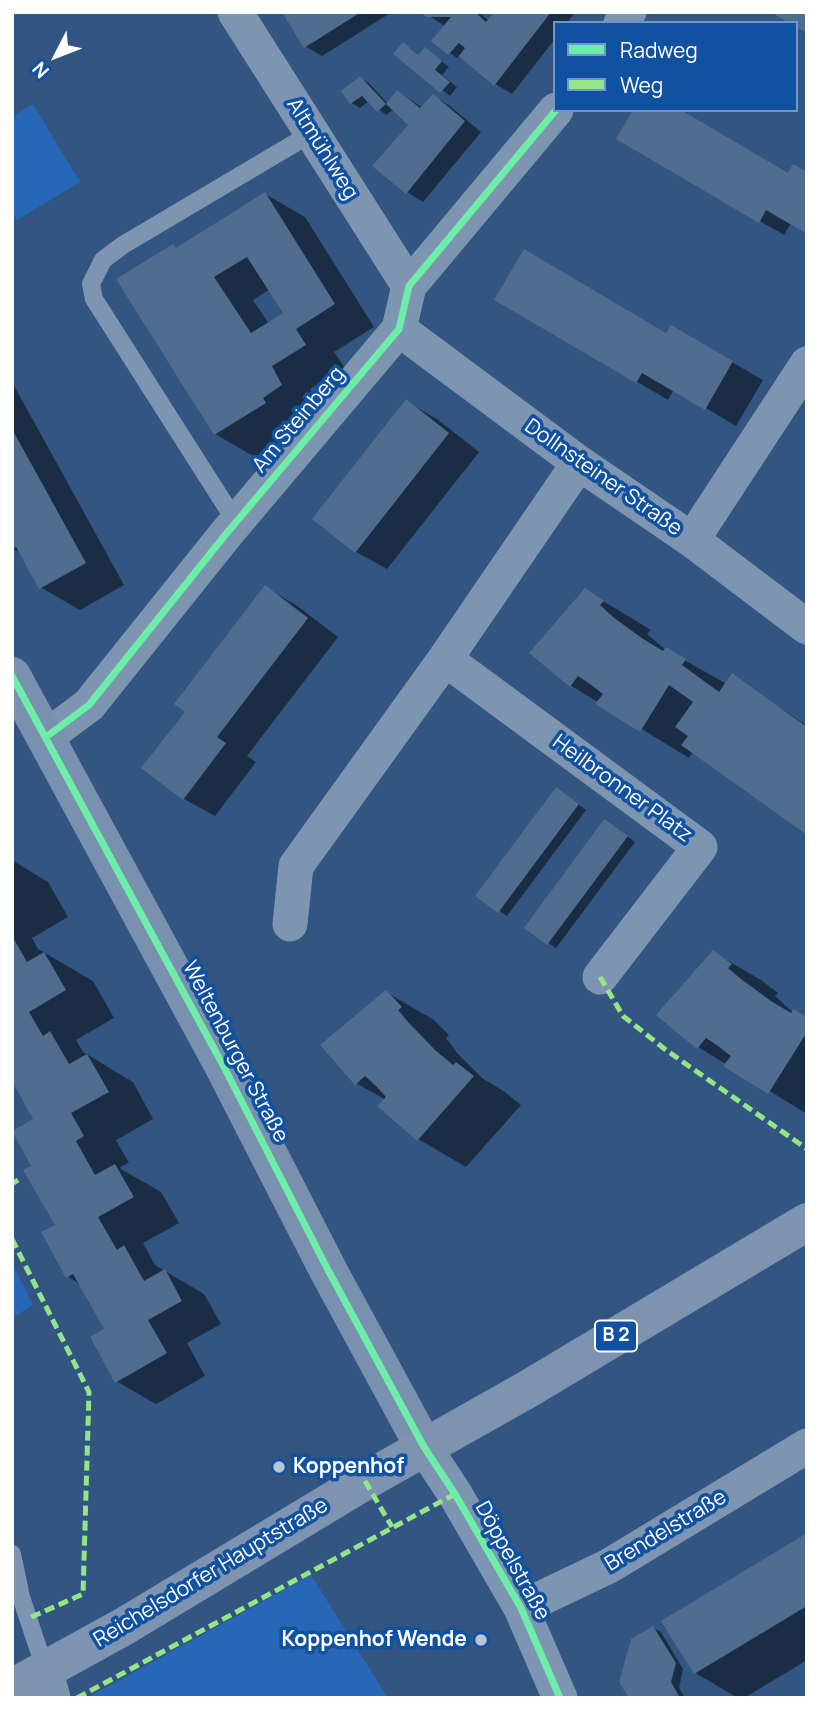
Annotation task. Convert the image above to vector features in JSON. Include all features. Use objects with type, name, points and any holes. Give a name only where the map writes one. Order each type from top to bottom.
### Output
[{"type":"main road","name":"Reichelsdorfer Hauptstraße","points":[[12,1688],[49,1683],[123,1627],[807,1222]]},
{"type":"street","name":"Altmühlweg","points":[[235,12],[409,285]]},
{"type":"street","name":"Am Steinberg","points":[[46,737],[89,705],[236,522],[398,329],[409,285],[554,112]]},
{"type":"street","name":"Dollnsteiner Straße","points":[[398,329],[579,463],[692,540],[807,627]]},
{"type":"street","points":[[692,540],[807,364]]},
{"type":"street","points":[[290,924],[296,866],[445,659],[579,463]]},
{"type":"street","name":"Heilbronner Platz","points":[[445,659],[700,847],[600,977]]},
{"type":"street","name":"Weltenburger Straße","points":[[12,676],[424,1447]]},
{"type":"street","name":"Brendelstraße","points":[[521,1608],[609,1566],[807,1446]]},
{"type":"street","name":"Döppelstraße","points":[[424,1447],[455,1494],[521,1608],[560,1698]]},
{"type":"lane","points":[[236,522],[94,299],[91,284],[103,260],[123,245],[312,133]]},
{"type":"lane","points":[[12,1554],[21,1597],[49,1683]]},
{"type":"shaded area","points":[[33,104],[80,182],[17,220],[12,213],[12,117]]},
{"type":"shaded area","points":[[12,1263],[33,1305],[12,1318]]},
{"type":"shaded area","points":[[311,1575],[388,1698],[87,1698],[169,1653]]},
{"type":"building","points":[[282,12],[361,12],[304,48]]},
{"type":"building","points":[[421,12],[475,12],[486,22],[494,12],[551,12],[494,86],[459,56],[465,48],[459,43],[448,55],[431,41],[451,17],[426,17]]},
{"type":"building","points":[[771,12],[807,12],[807,33],[798,28],[798,21],[786,21]]},
{"type":"building","points":[[403,42],[418,55],[425,47],[442,61],[435,70],[450,82],[440,93],[393,54]]},
{"type":"building","points":[[360,76],[386,104],[377,112],[362,96],[350,104],[341,91]]},
{"type":"building","points":[[397,90],[420,108],[433,94],[465,121],[406,194],[372,166],[408,125],[386,104]]},
{"type":"building","points":[[632,112],[684,112],[788,173],[793,164],[807,172],[807,234],[766,210],[759,223],[616,139]]},
{"type":"building","points":[[265,192],[335,304],[296,329],[306,345],[272,366],[282,385],[263,398],[266,403],[214,435],[116,279],[173,244],[176,248]],"holes":[[[247,257],[283,313],[251,333],[214,277]]]},
{"type":"building","points":[[524,249],[666,333],[671,325],[733,361],[705,410],[642,373],[636,383],[494,300]]},
{"type":"building","points":[[406,399],[449,433],[355,553],[312,519]]},
{"type":"building","points":[[12,429],[86,563],[39,589],[16,547],[12,550]]},
{"type":"building","points":[[265,585],[308,618],[217,737],[226,743],[183,800],[141,768],[185,712],[174,704]]},
{"type":"building","points":[[585,588],[604,601],[600,605],[613,617],[643,639],[663,651],[666,647],[686,659],[682,665],[719,692],[732,673],[807,727],[807,835],[681,745],[688,736],[675,727],[693,702],[669,685],[640,732],[595,704],[603,694],[590,684],[578,676],[570,687],[529,653]]},
{"type":"building","points":[[556,787],[579,804],[498,913],[475,896]]},
{"type":"building","points":[[604,819],[628,836],[547,945],[524,928]]},
{"type":"building","points":[[12,936],[27,962],[44,952],[66,990],[29,1012],[43,1036],[50,1031],[69,1064],[87,1054],[109,1092],[71,1113],[84,1136],[76,1141],[95,1175],[115,1164],[134,1197],[98,1217],[117,1250],[124,1245],[144,1281],[165,1269],[182,1301],[148,1320],[167,1353],[115,1383],[90,1337],[104,1329],[73,1274],[66,1278],[41,1232],[55,1225],[23,1170],[31,1166],[12,1131],[33,1119],[12,1081]]},
{"type":"building","points":[[713,950],[732,964],[728,968],[771,1001],[791,1013],[793,1009],[807,1017],[807,1032],[768,1094],[723,1066],[731,1056],[718,1046],[706,1038],[697,1049],[656,1015]]},
{"type":"building","points":[[386,990],[402,1007],[398,1010],[435,1050],[453,1065],[456,1062],[474,1076],[417,1141],[377,1106],[386,1097],[376,1086],[365,1076],[355,1085],[320,1045]]},
{"type":"building","points":[[807,1533],[807,1606],[694,1674],[661,1621]]},
{"type":"building","points":[[653,1626],[676,1663],[671,1682],[680,1698],[629,1698],[619,1682],[631,1639]]},
{"type":"marked path","points":[[600,977],[623,1016],[666,1050],[807,1149]]},
{"type":"marked path","points":[[12,1184],[18,1180]]},
{"type":"marked path","points":[[12,1239],[89,1392],[83,1594],[27,1619]]},
{"type":"marked path","points":[[365,1481],[392,1527]]},
{"type":"marked path","points":[[77,1698],[455,1494]]},
{"type":"cycle path","points":[[46,737],[89,705],[226,534],[399,329],[409,286],[554,112]]},
{"type":"cycle path","points":[[12,676],[224,1067],[328,1270],[424,1447],[455,1494],[521,1608],[560,1698]]},
{"type":"place","name":"Koppenhof","points":[[279,1467]]},
{"type":"place","name":"Koppenhof Wende","points":[[481,1640]]}]
